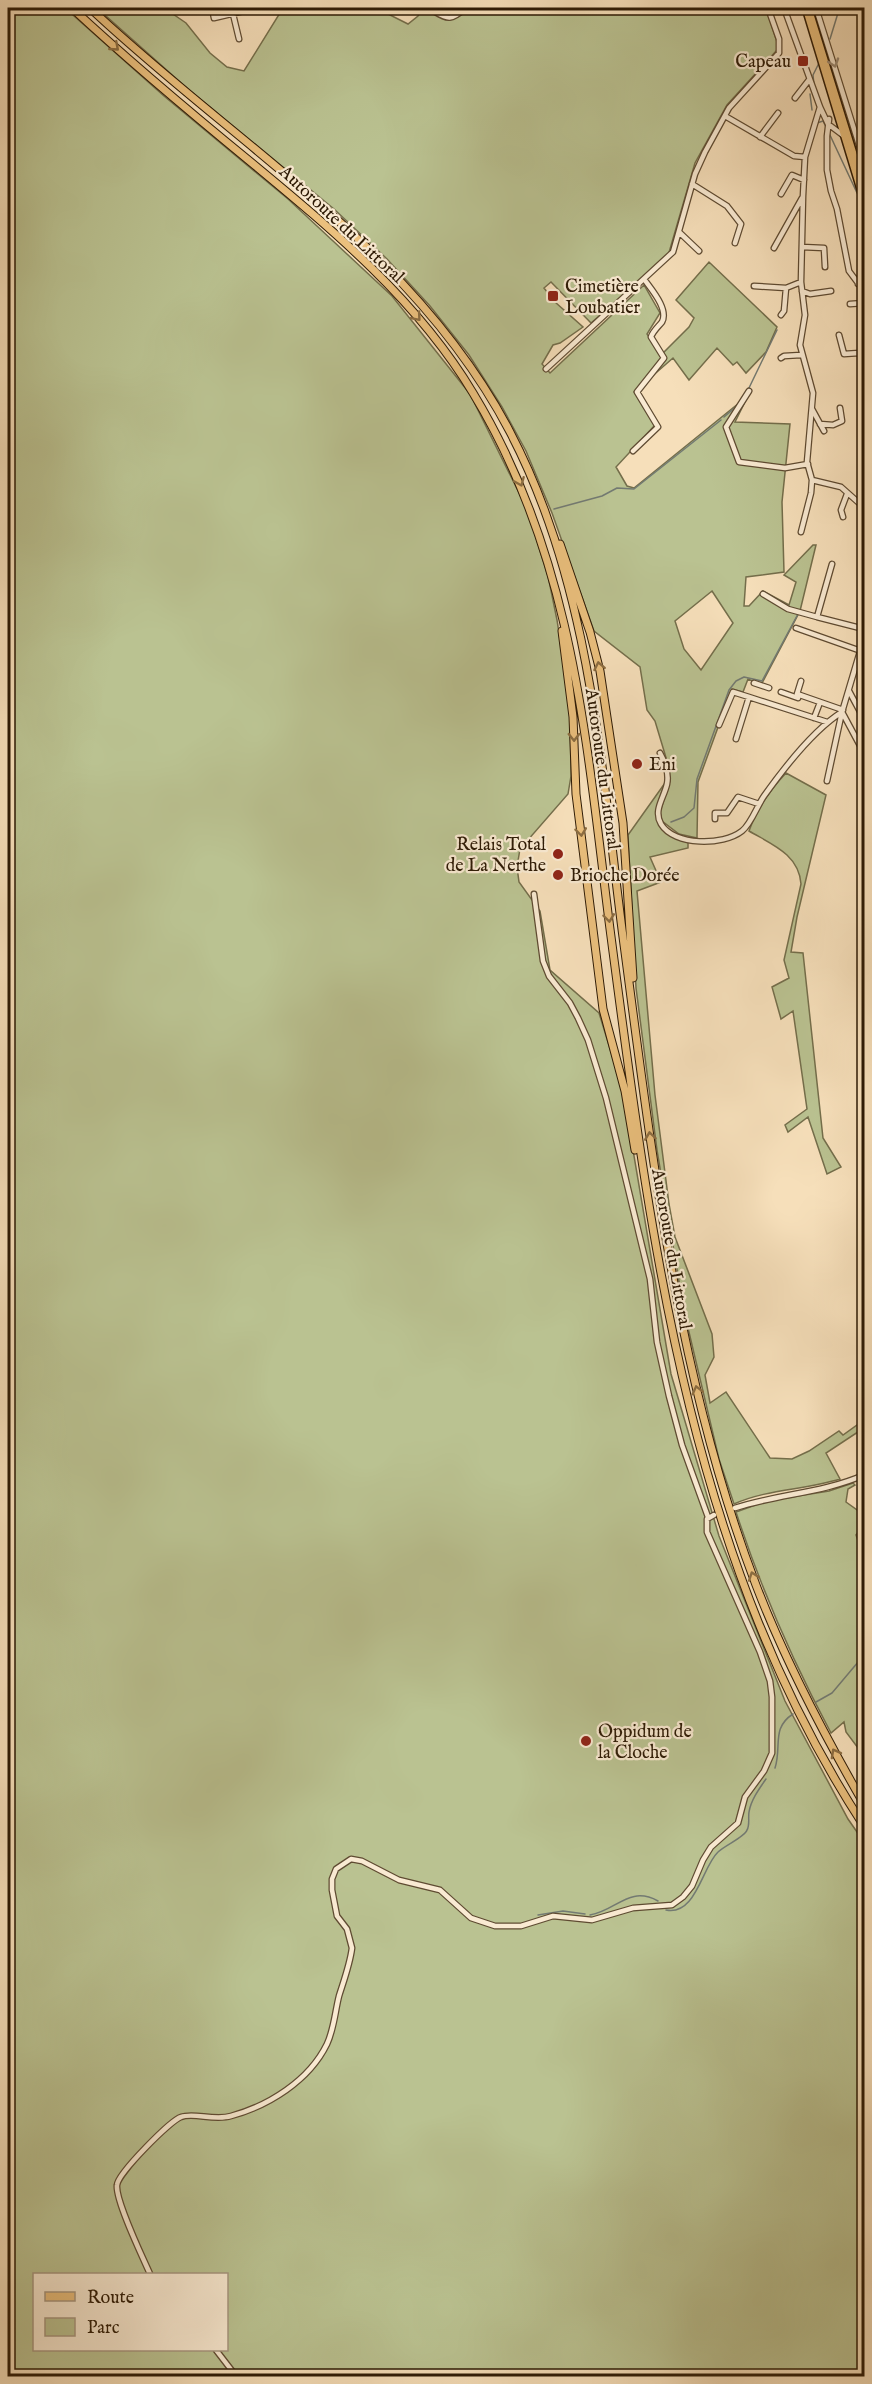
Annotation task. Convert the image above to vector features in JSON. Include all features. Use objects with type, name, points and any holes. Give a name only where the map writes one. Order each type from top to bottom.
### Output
[{"type":"highway","name":"Autoroute du Littoral","points":[[72,8],[167,93],[297,200],[358,255],[423,324],[470,388],[510,459],[552,572],[567,634],[578,697],[654,1244],[676,1355],[695,1433],[745,1590],[795,1703],[864,1826]]},
{"type":"highway","name":"Autoroute du Littoral","points":[[90,8],[367,246],[412,292],[447,336],[479,380],[512,434],[540,499],[556,545],[583,654],[596,731],[666,1241],[707,1431],[729,1508],[756,1585],[787,1657],[825,1735],[864,1804]]},
{"type":"highway","points":[[512,434],[532,471],[552,520],[590,632],[600,671],[623,823],[631,960],[645,1100]]},
{"type":"highway","points":[[552,572],[571,698],[576,794],[603,1009],[625,1090],[654,1244]]},
{"type":"main road","points":[[807,8],[864,203]]},
{"type":"main road","points":[[807,8],[862,171],[864,186]]},
{"type":"street","points":[[212,8],[214,18],[257,8]]},
{"type":"street","points":[[428,8],[448,19],[455,18],[466,8]]},
{"type":"street","points":[[546,369],[674,252],[692,184],[705,152],[729,108],[779,53],[779,39],[768,8]]},
{"type":"street","points":[[784,8],[820,107],[828,120],[844,136]]},
{"type":"street","points":[[816,8],[864,161]]},
{"type":"street","points":[[233,14],[239,39]]},
{"type":"street","points":[[795,98],[809,80]]},
{"type":"street","points":[[801,532],[811,493],[812,480],[808,464],[813,393],[800,345],[805,315],[801,282],[803,196],[805,156],[820,107]]},
{"type":"street","points":[[760,137],[778,113]]},
{"type":"street","points":[[725,116],[794,156],[805,156]]},
{"type":"street","points":[[828,120],[844,126],[862,171]]},
{"type":"street","points":[[828,120],[827,170],[849,272],[864,291]]},
{"type":"street","points":[[781,194],[792,175],[804,180]]},
{"type":"street","points":[[692,184],[727,206],[741,224],[735,243]]},
{"type":"street","points":[[774,248],[803,196]]},
{"type":"street","points":[[679,232],[699,250]]},
{"type":"street","points":[[802,247],[824,248],[825,267]]},
{"type":"street","points":[[858,285],[859,278],[864,276]]},
{"type":"street","points":[[633,451],[658,427],[638,390],[663,363],[664,358],[651,337],[663,320],[660,303],[644,279]]},
{"type":"street","points":[[754,286],[786,288],[801,282]]},
{"type":"street","points":[[781,315],[784,311],[786,288]]},
{"type":"street","points":[[802,291],[810,294],[831,291]]},
{"type":"street","points":[[850,304],[864,303]]},
{"type":"street","points":[[839,335],[844,354],[859,353],[864,365]]},
{"type":"street","points":[[781,358],[801,355]]},
{"type":"street","points":[[749,391],[726,427],[739,462],[784,468],[808,464]]},
{"type":"street","points":[[820,424],[833,425],[842,421],[840,408]]},
{"type":"street","points":[[812,409],[824,431]]},
{"type":"street","points":[[812,480],[841,487],[847,494],[864,504]]},
{"type":"street","points":[[843,517],[841,510],[847,494]]},
{"type":"street","points":[[817,617],[832,564]]},
{"type":"street","points":[[763,594],[789,609],[864,629]]},
{"type":"street","points":[[796,628],[861,651]]},
{"type":"street","points":[[826,781],[864,638]]},
{"type":"street","points":[[855,669],[864,667]]},
{"type":"street","points":[[801,681],[797,694],[843,711],[864,753]]},
{"type":"street","points":[[754,683],[769,688]]},
{"type":"street","points":[[757,699],[762,685]]},
{"type":"street","points":[[849,691],[864,719]]},
{"type":"street","points":[[719,725],[733,692],[827,722]]},
{"type":"street","points":[[781,692],[798,698]]},
{"type":"street","points":[[785,708],[790,695]]},
{"type":"street","points":[[736,738],[749,697]]},
{"type":"street","points":[[811,702],[826,708]]},
{"type":"street","points":[[814,718],[819,705]]},
{"type":"street","points":[[660,753],[667,770],[667,783],[658,810],[659,818],[665,828],[676,835],[700,842],[725,839],[742,831],[775,781],[827,722],[843,711]]},
{"type":"street","points":[[858,740],[864,738]]},
{"type":"street","points":[[715,819],[715,813],[727,813],[738,797],[759,804]]},
{"type":"street","points":[[150,2273],[117,2192],[120,2176],[141,2152],[179,2117],[188,2115],[206,2119],[227,2118],[257,2107],[280,2095],[318,2058],[331,2032],[352,1948],[351,1938],[337,1916],[333,1903],[332,1879],[336,1869],[342,1863],[351,1859],[362,1861],[399,1880],[440,1890],[471,1918],[495,1926],[521,1926],[553,1916],[592,1920],[633,1908],[672,1905],[683,1897],[695,1881],[707,1852],[738,1823],[745,1797],[764,1771],[772,1753],[770,1681],[707,1532],[711,1516],[682,1445],[667,1389],[657,1342],[650,1279],[608,1107],[591,1049],[578,1018],[570,1003],[549,976],[543,961],[534,894]]},
{"type":"street","points":[[735,1508],[843,1484],[864,1475]]},
{"type":"street","points":[[217,2351],[236,2376]]},
{"type":"green space","points":[[8,8],[65,8],[164,96],[288,199],[392,296],[470,394],[527,509],[548,576],[557,620],[570,706],[571,776],[568,794],[520,849],[517,867],[519,882],[540,911],[550,970],[599,1013],[623,1091],[671,1374],[719,1536],[785,1701],[848,1819],[864,1842],[864,2376],[18,2376],[8,2354]]},
{"type":"green space","points":[[97,8],[164,8],[186,23],[210,53],[227,67],[244,71],[283,8],[385,8],[386,13],[408,24],[418,16],[422,8],[450,20],[470,8],[766,8],[777,42],[777,50],[727,105],[695,163],[668,256],[591,323],[551,282],[544,288],[555,302],[583,327],[560,343],[553,345],[542,364],[550,373],[644,285],[660,313],[647,334],[661,355],[689,327],[694,318],[676,300],[709,262],[777,327],[766,352],[746,373],[737,362],[733,365],[717,348],[689,380],[673,358],[634,392],[655,425],[616,467],[627,486],[634,488],[739,403],[751,390],[735,422],[790,424],[782,502],[784,572],[746,577],[744,606],[749,606],[763,591],[789,605],[796,582],[784,575],[813,545],[816,545],[800,611],[761,685],[748,679],[743,692],[732,689],[698,782],[697,838],[679,834],[662,821],[660,812],[670,781],[667,761],[655,721],[647,710],[640,667],[594,631],[552,513],[526,451],[502,407],[469,355],[430,306],[387,259],[334,209],[188,89]],"holes":[[[712,591],[733,623],[701,670],[684,649],[675,621]]]},
{"type":"green space","points":[[786,773],[826,795],[791,952],[803,953],[823,1138],[841,1167],[827,1174],[808,1117],[788,1132],[785,1125],[807,1109],[793,1011],[781,1019],[772,987],[789,978],[784,960],[801,884],[799,874],[789,857],[749,831],[764,800]]},
{"type":"green space","points":[[665,783],[659,800],[659,823],[677,838],[688,842],[688,848],[650,857],[661,882],[637,891],[655,1095],[669,1204],[675,1237],[712,1334],[714,1357],[705,1375],[710,1403],[726,1392],[770,1458],[792,1459],[809,1451],[839,1431],[843,1435],[864,1420],[864,1428],[826,1453],[840,1479],[760,1495],[734,1504],[719,1459],[684,1311],[657,1150],[636,988],[628,835]]},
{"type":"green space","points":[[853,1483],[855,1485],[848,1489],[846,1502],[864,1515],[864,1525],[856,1535],[864,1558],[864,1756],[846,1732],[844,1722],[831,1733],[779,1625],[736,1512],[767,1501],[829,1491]]},
{"type":"waterway","points":[[830,39],[838,13],[849,8]]},
{"type":"waterway","points":[[814,85],[813,75],[819,63]]},
{"type":"waterway","points":[[810,94],[812,110]]},
{"type":"waterway","points":[[817,123],[823,121],[826,127]]},
{"type":"waterway","points":[[829,133],[858,195],[864,215]]},
{"type":"waterway","points":[[748,390],[777,330]]},
{"type":"waterway","points":[[724,417],[737,406]]},
{"type":"waterway","points":[[554,509],[602,496],[617,488],[634,489],[721,420]]},
{"type":"waterway","points":[[671,822],[684,817],[694,808],[697,779],[729,690],[736,681],[744,677],[762,681],[798,614]]},
{"type":"waterway","points":[[816,1702],[832,1693],[864,1655]]},
{"type":"waterway","points":[[775,1768],[779,1732],[786,1719],[793,1714]]},
{"type":"waterway","points":[[666,1910],[676,1910],[685,1906],[697,1889],[712,1859],[745,1833],[752,1803],[766,1779]]},
{"type":"waterway","points":[[590,1915],[631,1897],[648,1897],[658,1901]]},
{"type":"waterway","points":[[538,1915],[563,1911],[585,1914]]},
{"type":"place","name":"Capeau","points":[[803,61]]},
{"type":"place","name":"Cimetière Loubatier","points":[[553,296]]},
{"type":"place","name":"Eni","points":[[637,764]]},
{"type":"place","name":"Relais Total de La Nerthe","points":[[558,854]]},
{"type":"place","name":"Brioche Dorée","points":[[558,875]]},
{"type":"place","name":"Oppidum de la Cloche","points":[[586,1741]]}]
